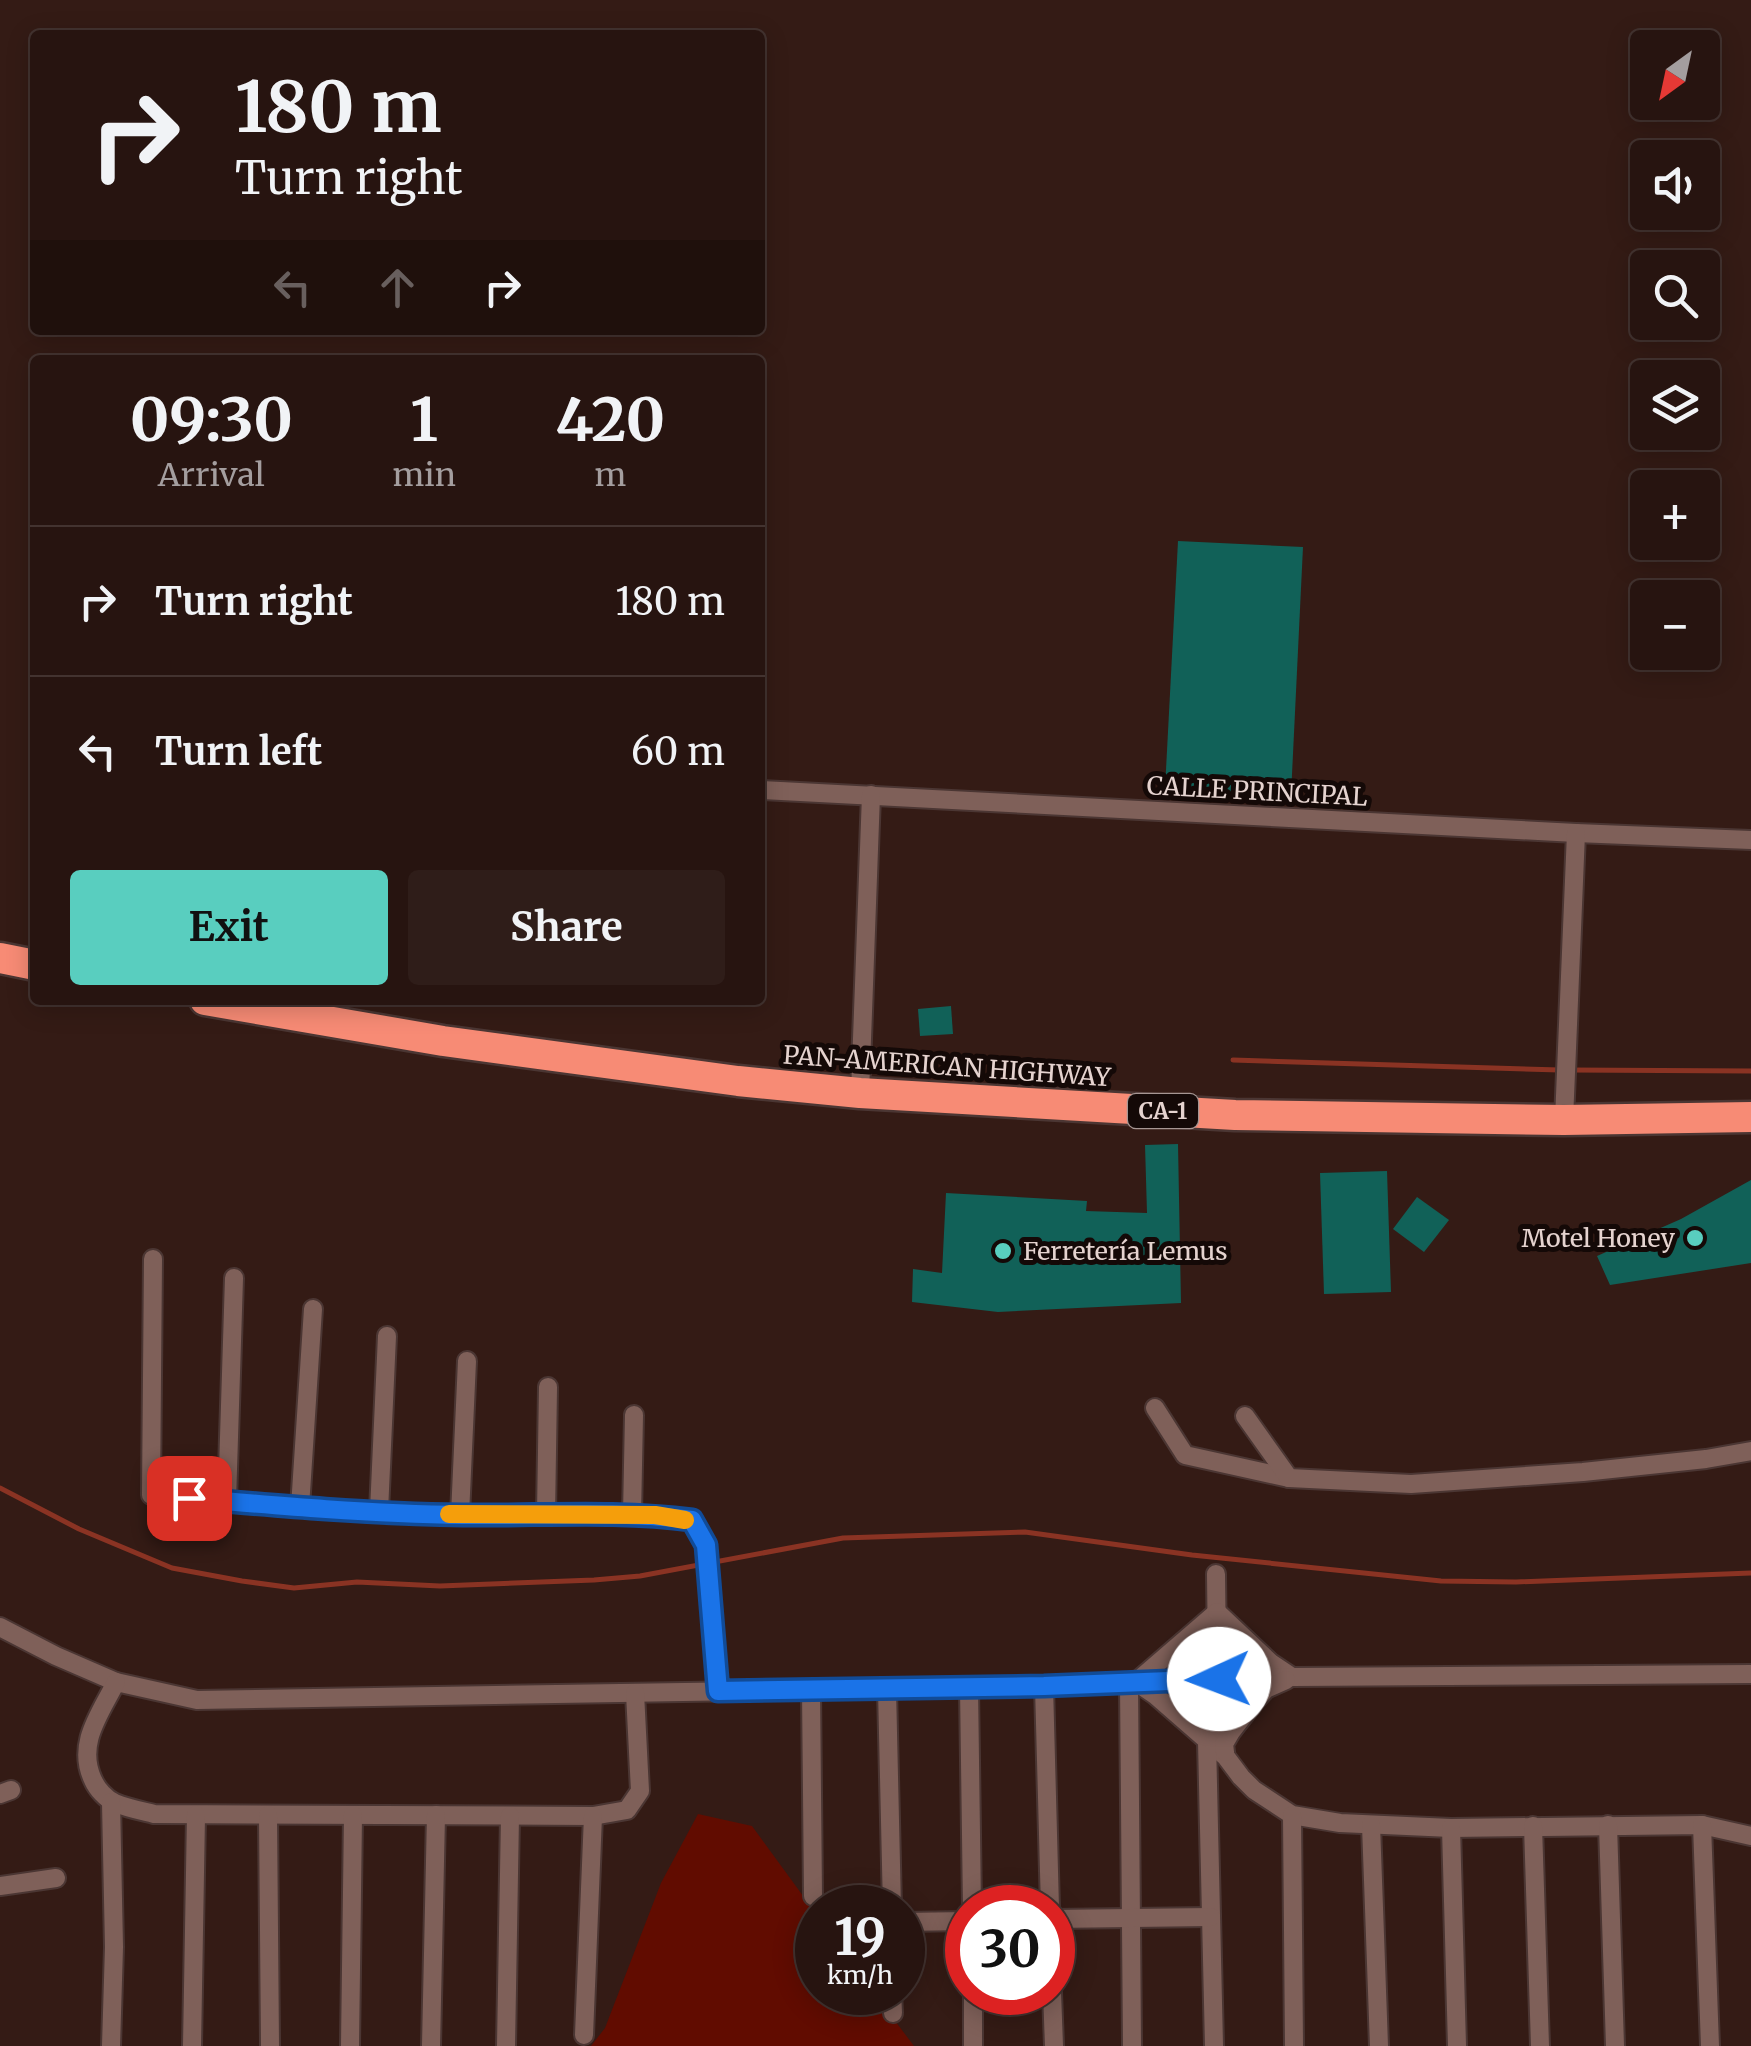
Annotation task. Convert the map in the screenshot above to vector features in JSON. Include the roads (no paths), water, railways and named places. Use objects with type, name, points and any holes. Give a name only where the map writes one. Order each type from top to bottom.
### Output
[{"type":"highway","points":[[0,958],[30,964]]},
{"type":"highway","name":"PAN-AMERICAN HIGHWAY","points":[[235,1005],[443,1040],[738,1081],[860,1093],[1234,1115],[1564,1120],[1751,1117]]},
{"type":"street","name":"CALLE PRINCIPAL","points":[[765,790],[1751,840]]},
{"type":"street","points":[[860,1093],[871,795]]},
{"type":"street","points":[[1564,1120],[1576,833]]},
{"type":"street","points":[[154,1259],[151,1496],[300,1508],[460,1515],[655,1515],[692,1520],[706,1545],[718,1691]]},
{"type":"street","points":[[226,1501],[234,1278]]},
{"type":"street","points":[[300,1508],[313,1309]]},
{"type":"street","points":[[379,1511],[388,1336]]},
{"type":"street","points":[[460,1515],[467,1361]]},
{"type":"street","points":[[546,1515],[548,1386]]},
{"type":"street","points":[[1155,1408],[1185,1456],[1289,1478],[1411,1484],[1584,1472],[1751,1451]]},
{"type":"street","points":[[632,1515],[634,1415]]},
{"type":"street","points":[[1245,1416],[1289,1478]]},
{"type":"street","points":[[1216,1574],[1218,1736],[1226,1757]]},
{"type":"street","points":[[1218,1612],[1292,1677]]},
{"type":"street","points":[[1132,1682],[1218,1612]]},
{"type":"street","points":[[0,1627],[116,1682],[197,1700],[1044,1686],[1292,1677],[1751,1674]]},
{"type":"street","points":[[1226,1757],[1224,1744],[1255,1701],[1266,1689],[1292,1677]]},
{"type":"street","points":[[116,1682],[88,1735],[88,1768],[96,1786],[112,1802],[154,1814],[593,1816],[627,1810],[640,1791],[635,1693]]},
{"type":"street","points":[[1132,1682],[1155,1694],[1226,1757],[1254,1790],[1292,1816],[1450,1828],[1702,1825],[1751,1836]]},
{"type":"street","points":[[1132,1682],[1132,2046]]},
{"type":"street","points":[[1044,1686],[1049,1885]]},
{"type":"street","points":[[969,1687],[972,1885]]},
{"type":"street","points":[[811,1689],[813,1885]]},
{"type":"street","points":[[888,1689],[892,1885]]},
{"type":"street","points":[[1207,1740],[1214,2046]]},
{"type":"street","points":[[111,2039],[112,1802]]},
{"type":"street","points":[[192,2046],[196,1814]]},
{"type":"street","points":[[268,1815],[270,2046]]},
{"type":"street","points":[[350,2046],[353,1815]]},
{"type":"street","points":[[431,2046],[436,1815]]},
{"type":"street","points":[[506,2046],[510,1816]]},
{"type":"street","points":[[584,2035],[593,1816]]},
{"type":"street","points":[[1292,1816],[1294,2046]]},
{"type":"street","points":[[1371,1825],[1379,2046]]},
{"type":"street","points":[[1608,1825],[1614,2046]]},
{"type":"street","points":[[1702,1825],[1710,2046]]},
{"type":"street","points":[[1533,1826],[1540,2046]]},
{"type":"street","points":[[1450,1828],[1457,2046]]},
{"type":"street","points":[[0,1886],[56,1878]]},
{"type":"street","points":[[1075,1919],[1211,1916]]},
{"type":"street","points":[[972,2015],[973,2046]]},
{"type":"street","points":[[1053,2015],[1054,2046]]},
{"type":"waterway","points":[[1233,1060],[1560,1070]]},
{"type":"waterway","points":[[1571,1070],[1751,1071]]},
{"type":"waterway","points":[[0,1488],[79,1529],[172,1568],[294,1588],[357,1582],[440,1586],[594,1580],[640,1576],[843,1538],[1025,1532],[1192,1555],[1441,1581],[1751,1573]]},
{"type":"place","name":"Motel Honey","points":[[1695,1238]]},
{"type":"place","name":"Ferretería Lemus","points":[[1003,1251]]}]
